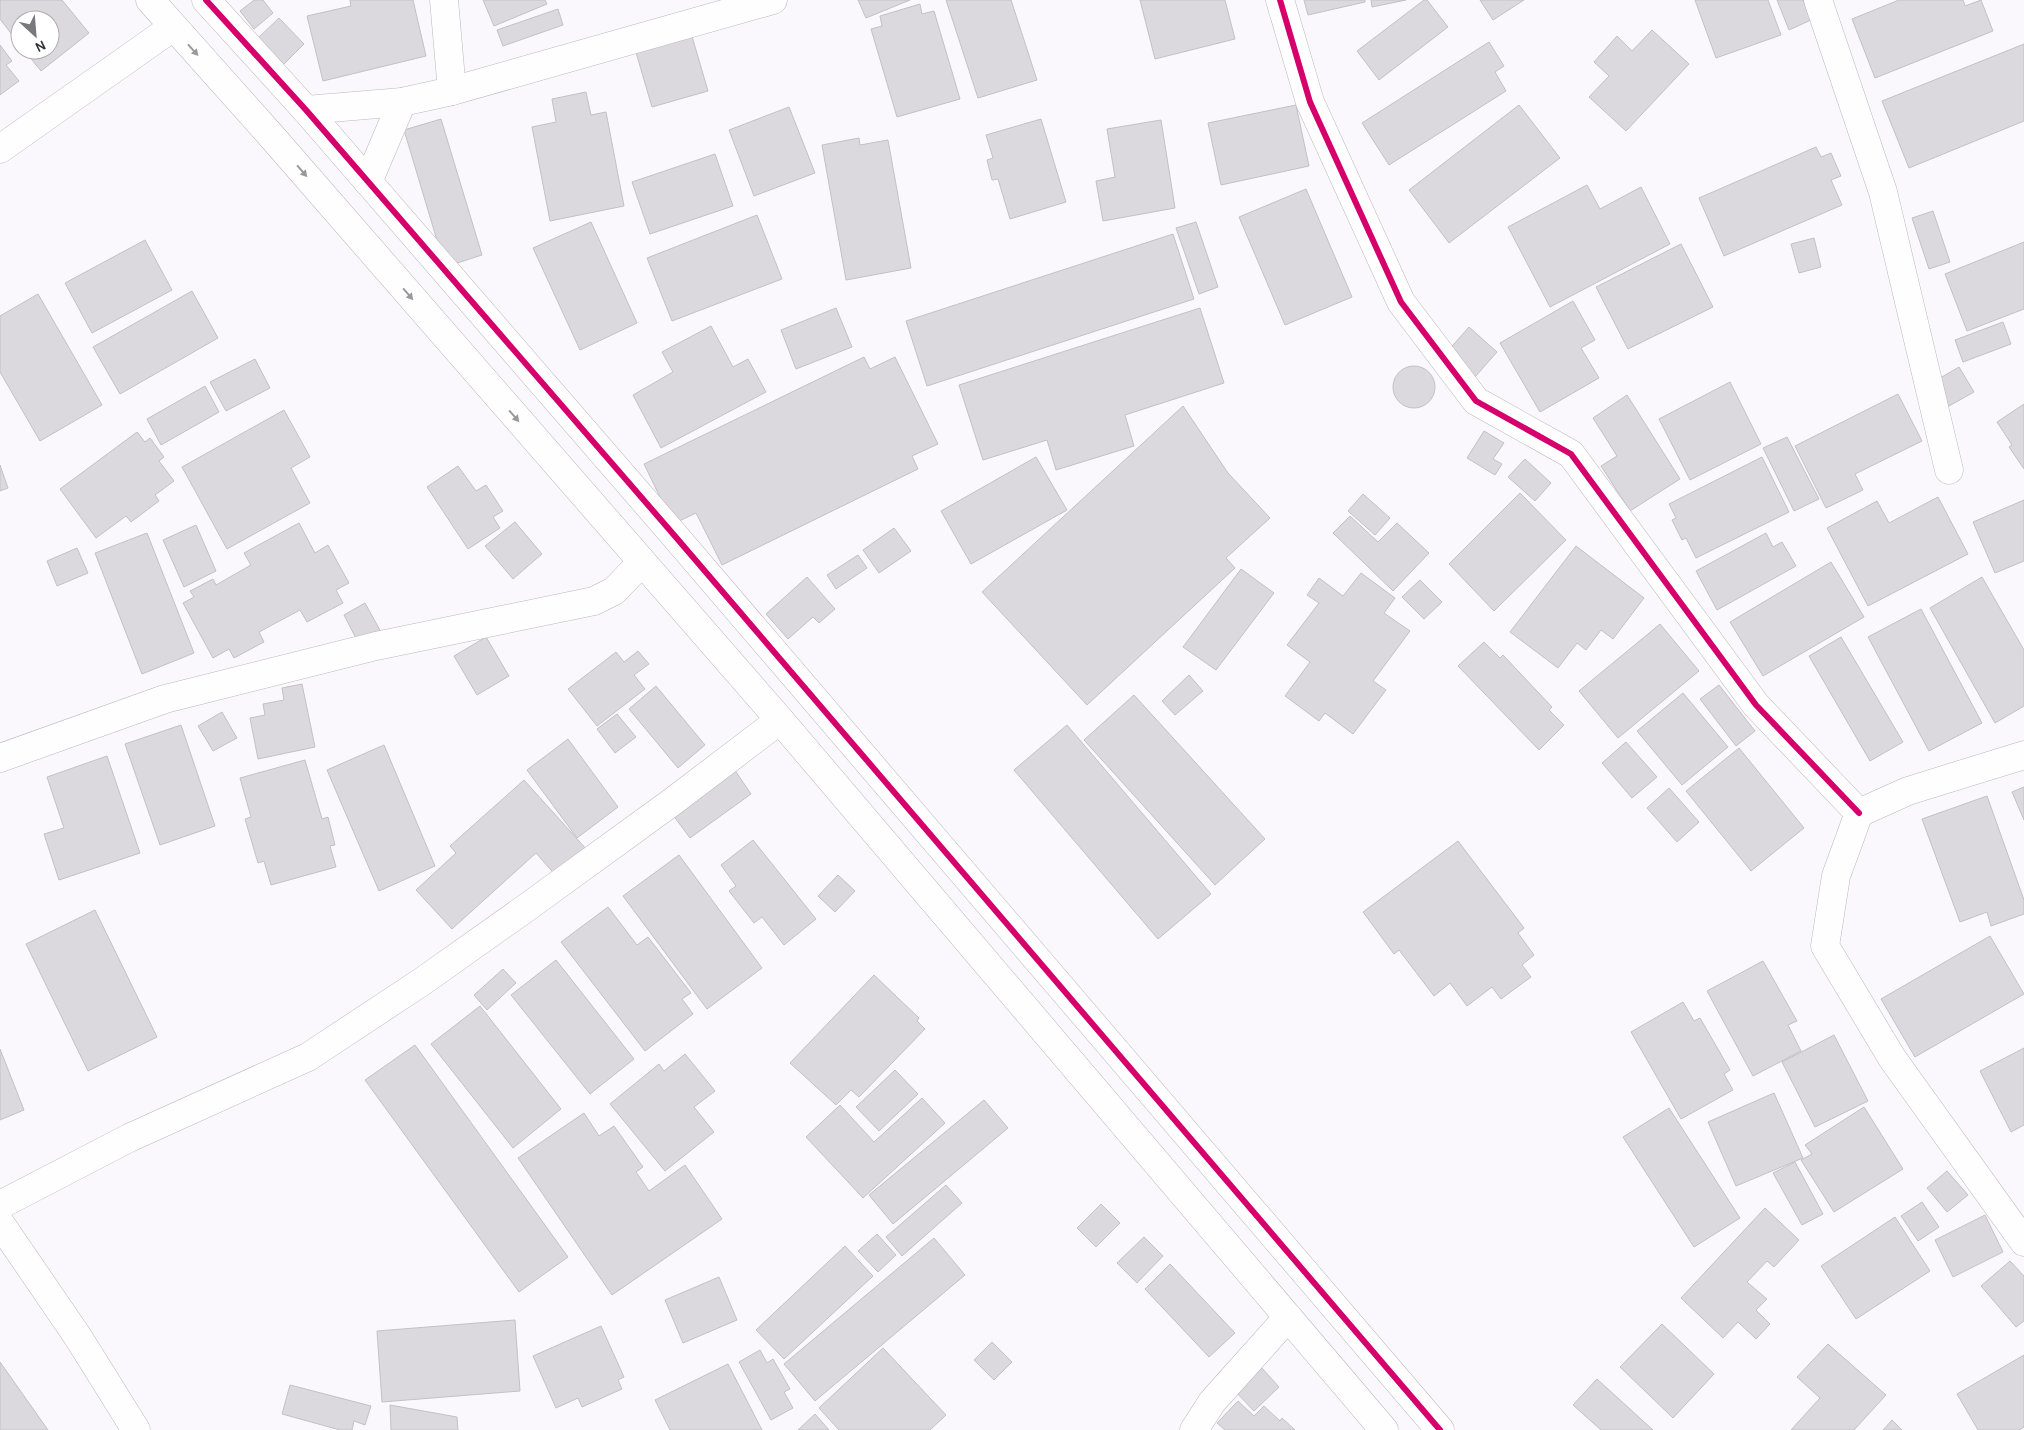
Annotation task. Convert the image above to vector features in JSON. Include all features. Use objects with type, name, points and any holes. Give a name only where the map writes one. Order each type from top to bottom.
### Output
[{"type":"street","points":[[150,0],[274,138],[641,563],[780,720],[1238,1261],[1288,1316],[1384,1430]]},
{"type":"street","points":[[206,0],[306,110],[674,535],[1440,1430]]},
{"type":"street","points":[[444,0],[452,91]]},
{"type":"street","points":[[306,110],[402,102],[452,91],[773,0]]},
{"type":"street","points":[[1280,0],[1310,102],[1400,302],[1476,401],[1571,454],[1694,624],[1756,705],[1859,813]]},
{"type":"street","points":[[1818,0],[1883,192],[1949,470]]},
{"type":"street","points":[[0,149],[173,27]]},
{"type":"street","points":[[368,182],[402,102]]},
{"type":"street","points":[[0,758],[165,699],[376,646],[594,601],[614,591],[641,563]]},
{"type":"street","points":[[0,1205],[129,1138],[308,1057],[423,981],[526,908],[672,802],[780,720]]},
{"type":"street","points":[[2024,755],[1908,791],[1859,813],[1836,876],[1824,946],[1892,1058],[2024,1242]]},
{"type":"street","points":[[0,1223],[78,1337],[136,1430]]},
{"type":"street","points":[[1194,1430],[1212,1402],[1288,1316]]},
{"type":"building","points":[[0,0],[62,0],[89,33],[60,56],[60,10],[10,10],[10,32],[0,19]]},
{"type":"building","points":[[254,0],[263,0],[273,13],[254,29],[240,11]]},
{"type":"building","points":[[350,0],[413,0],[426,56],[323,81],[307,16],[351,6]]},
{"type":"building","points":[[483,0],[545,0],[547,4],[494,26]]},
{"type":"building","points":[[858,0],[910,0],[866,18]]},
{"type":"building","points":[[946,0],[1011,0],[1037,80],[978,98]]},
{"type":"building","points":[[1140,0],[1225,0],[1235,39],[1155,59]]},
{"type":"building","points":[[1304,0],[1365,0],[1365,2],[1308,15]]},
{"type":"building","points":[[1371,0],[1406,0],[1372,7]]},
{"type":"building","points":[[1424,0],[1427,0],[1448,27],[1379,80],[1357,51]]},
{"type":"building","points":[[1480,0],[1524,0],[1493,20]]},
{"type":"building","points":[[1695,0],[1768,0],[1781,35],[1716,58]]},
{"type":"building","points":[[1777,0],[1803,0],[1811,20],[1789,30]]},
{"type":"building","points":[[1899,0],[1963,0],[1965,6],[1981,0],[1993,31],[1875,78],[1852,19]]},
{"type":"building","points":[[920,4],[922,14],[934,11],[960,99],[897,117],[871,29],[882,26],[880,16]]},
{"type":"building","points":[[558,9],[563,25],[503,46],[497,30]]},
{"type":"building","points":[[279,18],[304,44],[283,65],[257,39]]},
{"type":"building","points":[[1652,30],[1689,64],[1626,131],[1589,97],[1609,76],[1594,62],[1617,36],[1632,51]]},
{"type":"building","points":[[691,33],[708,91],[652,107],[635,49]]},
{"type":"building","points":[[1489,42],[1504,66],[1495,72],[1506,91],[1389,165],[1362,123]]},
{"type":"building","points":[[2024,44],[2024,121],[1909,168],[1882,101]]},
{"type":"building","points":[[0,45],[12,61],[6,65],[19,81],[0,95]]},
{"type":"building","points":[[32,60],[55,60],[41,71]]},
{"type":"building","points":[[586,92],[591,115],[606,112],[624,206],[550,221],[532,127],[556,122],[552,99]]},
{"type":"building","points":[[1296,105],[1309,166],[1221,185],[1208,123]]},
{"type":"building","points":[[1519,105],[1560,158],[1449,243],[1409,190]]},
{"type":"building","points":[[789,107],[815,173],[754,196],[729,130]]},
{"type":"building","points":[[441,119],[482,255],[445,267],[404,130]]},
{"type":"building","points":[[1041,119],[1066,202],[1010,219],[998,179],[992,180],[987,160],[993,158],[986,135]]},
{"type":"building","points":[[1161,120],[1175,208],[1103,221],[1096,181],[1115,177],[1107,129]]},
{"type":"building","points":[[859,138],[860,145],[888,140],[911,268],[846,280],[822,145]]},
{"type":"building","points":[[1816,147],[1821,157],[1831,153],[1841,176],[1831,180],[1842,205],[1724,256],[1699,198]]},
{"type":"building","points":[[715,154],[733,206],[650,234],[632,182]]},
{"type":"building","points":[[1587,185],[1600,209],[1641,187],[1670,244],[1550,307],[1508,227]]},
{"type":"building","points":[[1306,189],[1352,297],[1285,325],[1239,217]]},
{"type":"building","points":[[1933,211],[1950,262],[1929,269],[1912,218]]},
{"type":"building","points":[[757,215],[782,279],[672,321],[647,258]]},
{"type":"building","points":[[591,222],[637,323],[580,350],[533,248]]},
{"type":"building","points":[[1196,222],[1218,287],[1199,294],[1176,228]]},
{"type":"building","points":[[1173,234],[1194,299],[927,386],[906,321]]},
{"type":"building","points":[[1814,238],[1821,267],[1799,273],[1791,244]]},
{"type":"building","points":[[145,240],[172,290],[92,333],[65,283]]},
{"type":"building","points":[[2024,242],[2024,309],[1967,331],[1945,274]]},
{"type":"building","points":[[1681,244],[1713,307],[1628,349],[1596,287]]},
{"type":"building","points":[[192,291],[218,338],[120,394],[93,347]]},
{"type":"building","points":[[38,294],[102,405],[40,441],[0,372],[0,316]]},
{"type":"building","points":[[1573,301],[1595,340],[1581,348],[1599,378],[1540,412],[1500,343]]},
{"type":"building","points":[[836,308],[852,347],[796,369],[781,330]]},
{"type":"building","points":[[1200,308],[1224,383],[1125,415],[1134,446],[1056,470],[1047,440],[983,460],[959,385]]},
{"type":"building","points":[[2003,322],[2011,344],[1963,362],[1955,340]]},
{"type":"building","points":[[711,326],[733,367],[748,359],[766,392],[661,448],[633,395],[673,372],[662,352]]},
{"type":"building","points":[[1469,327],[1497,352],[1475,377],[1446,353]]},
{"type":"building","points":[[864,357],[870,369],[895,357],[938,444],[912,456],[918,469],[722,565],[696,513],[673,524],[644,464]]},
{"type":"building","points":[[255,359],[270,388],[226,411],[210,382]]},
{"type":"building","points":[[1414,366],[1429,372],[1435,387],[1429,402],[1414,408],[1399,402],[1393,387],[1399,372]]},
{"type":"building","points":[[1959,367],[1974,392],[1949,406],[1935,381]]},
{"type":"building","points":[[1730,382],[1761,444],[1690,480],[1659,419]]},
{"type":"building","points":[[205,386],[219,412],[161,445],[147,419]]},
{"type":"building","points":[[1898,394],[1922,441],[1855,474],[1863,490],[1826,508],[1795,446]]},
{"type":"building","points":[[1627,395],[1680,479],[1630,511],[1601,466],[1617,456],[1593,418]]},
{"type":"building","points":[[2024,404],[2024,469],[2009,447],[2012,445],[1997,422]]},
{"type":"building","points":[[1183,406],[1228,473],[1270,518],[1226,558],[1235,568],[1087,705],[982,592]]},
{"type":"building","points":[[284,410],[310,457],[291,468],[310,503],[227,549],[182,467]]},
{"type":"building","points":[[1484,431],[1504,443],[1493,459],[1502,464],[1495,475],[1467,458]]},
{"type":"building","points":[[137,432],[145,442],[150,438],[164,457],[159,461],[174,481],[155,495],[159,501],[131,522],[126,516],[96,538],[60,489]]},
{"type":"building","points":[[1787,437],[1819,499],[1794,511],[1763,448]]},
{"type":"building","points":[[1036,457],[1067,510],[971,564],[941,511]]},
{"type":"building","points":[[1762,457],[1789,512],[1696,558],[1686,538],[1682,540],[1672,520],[1676,518],[1669,504]]},
{"type":"building","points":[[1525,459],[1551,483],[1535,501],[1508,477]]},
{"type":"building","points":[[0,465],[8,488],[0,491]]},
{"type":"building","points":[[458,466],[476,491],[486,485],[503,511],[493,517],[500,528],[468,549],[427,487]]},
{"type":"building","points":[[1520,493],[1566,540],[1494,611],[1449,564]]},
{"type":"building","points":[[1363,494],[1390,518],[1375,535],[1348,511]]},
{"type":"building","points":[[1938,497],[1968,554],[1868,606],[1827,528],[1877,501],[1889,523]]},
{"type":"building","points":[[2024,500],[2024,561],[1995,573],[1973,522]]},
{"type":"building","points":[[1350,516],[1378,542],[1397,523],[1429,553],[1393,591],[1333,533]]},
{"type":"building","points":[[515,522],[542,554],[513,579],[485,546]]},
{"type":"building","points":[[299,523],[315,553],[328,545],[349,583],[336,590],[343,603],[307,622],[300,610],[259,632],[264,642],[234,658],[229,649],[213,658],[183,603],[194,597],[190,591],[213,579],[216,585],[251,565],[244,553]]},
{"type":"building","points":[[196,525],[216,571],[184,587],[163,540]]},
{"type":"building","points":[[894,528],[911,551],[879,573],[863,550]]},
{"type":"building","points":[[147,533],[194,653],[142,674],[95,553]]},
{"type":"building","points":[[1766,533],[1773,547],[1782,542],[1796,566],[1717,610],[1696,571]]},
{"type":"building","points":[[1576,546],[1644,598],[1613,639],[1601,630],[1586,650],[1577,643],[1558,668],[1510,632]]},
{"type":"building","points":[[77,548],[88,573],[57,586],[47,561]]},
{"type":"building","points":[[858,555],[867,568],[836,589],[827,575]]},
{"type":"building","points":[[1831,562],[1864,617],[1763,676],[1730,622]]},
{"type":"building","points":[[1241,569],[1274,593],[1216,670],[1183,647]]},
{"type":"building","points":[[1361,573],[1395,598],[1384,613],[1410,631],[1373,681],[1386,690],[1353,734],[1325,713],[1319,721],[1285,696],[1310,662],[1287,645],[1319,603],[1307,595],[1319,578],[1343,596]]},
{"type":"building","points":[[807,577],[835,609],[819,623],[813,617],[788,639],[766,614]]},
{"type":"building","points":[[1982,577],[2024,650],[2024,706],[1995,723],[1930,608]]},
{"type":"building","points":[[1420,580],[1442,602],[1424,619],[1402,597]]},
{"type":"building","points":[[365,603],[381,632],[359,644],[344,615]]},
{"type":"building","points":[[1921,609],[1982,723],[1929,751],[1868,637]]},
{"type":"building","points":[[1660,624],[1699,671],[1618,738],[1579,691]]},
{"type":"building","points":[[486,637],[509,676],[477,695],[454,656]]},
{"type":"building","points":[[1841,637],[1903,742],[1870,761],[1809,656]]},
{"type":"building","points":[[1484,642],[1500,658],[1503,655],[1552,707],[1549,710],[1564,725],[1539,750],[1458,666]]},
{"type":"building","points":[[638,651],[649,664],[634,675],[645,689],[597,726],[568,689],[616,652],[624,662]]},
{"type":"building","points":[[1189,675],[1203,691],[1175,715],[1162,701]]},
{"type":"building","points":[[302,684],[315,747],[258,759],[250,718],[265,715],[263,704],[284,700],[282,688]]},
{"type":"building","points":[[1719,685],[1755,731],[1736,746],[1700,699]]},
{"type":"building","points":[[656,686],[705,745],[678,768],[629,709]]},
{"type":"building","points":[[1683,693],[1728,747],[1682,785],[1637,731]]},
{"type":"building","points":[[1134,695],[1265,839],[1215,885],[1084,740]]},
{"type":"building","points":[[222,712],[237,738],[213,751],[198,726]]},
{"type":"building","points":[[617,714],[636,737],[615,753],[597,729]]},
{"type":"building","points":[[181,725],[215,826],[160,845],[125,744]]},
{"type":"building","points":[[1067,725],[1211,894],[1158,939],[1014,770]]},
{"type":"building","points":[[568,739],[618,807],[577,838],[527,770]]},
{"type":"building","points":[[1626,742],[1657,777],[1632,798],[1602,763]]},
{"type":"building","points":[[384,745],[435,866],[379,891],[327,770]]},
{"type":"building","points":[[1739,748],[1804,828],[1751,871],[1686,791]]},
{"type":"building","points":[[107,756],[140,853],[59,880],[44,834],[64,828],[47,777]]},
{"type":"building","points":[[305,760],[322,819],[328,817],[335,845],[330,846],[336,867],[271,885],[264,861],[258,863],[245,819],[251,817],[240,778]]},
{"type":"building","points":[[732,766],[751,794],[690,838],[670,811]]},
{"type":"building","points":[[524,780],[588,851],[558,878],[536,853],[452,929],[416,890],[456,853],[450,846]]},
{"type":"building","points":[[2024,787],[2024,820],[2012,792]]},
{"type":"building","points":[[1669,788],[1699,822],[1677,842],[1647,808]]},
{"type":"building","points":[[1987,796],[2024,900],[2024,914],[1991,926],[1987,912],[1960,922],[1922,819]]},
{"type":"building","points":[[753,840],[816,919],[784,945],[762,917],[754,923],[729,891],[736,886],[721,865]]},
{"type":"building","points":[[1458,841],[1524,928],[1518,933],[1534,955],[1522,965],[1531,977],[1501,999],[1492,987],[1467,1006],[1450,983],[1434,996],[1399,950],[1394,954],[1363,912]]},
{"type":"building","points":[[679,855],[762,968],[707,1009],[623,896]]},
{"type":"building","points":[[838,875],[855,891],[835,912],[818,896]]},
{"type":"building","points":[[608,907],[637,945],[648,937],[691,993],[682,999],[693,1014],[645,1051],[561,942]]},
{"type":"building","points":[[95,910],[157,1037],[88,1071],[26,944]]},
{"type":"building","points":[[1990,936],[2024,994],[1915,1057],[1881,999]]},
{"type":"building","points":[[556,960],[634,1059],[590,1094],[511,995]]},
{"type":"building","points":[[1763,961],[1797,1021],[1788,1025],[1801,1051],[1753,1076],[1707,991]]},
{"type":"building","points":[[503,969],[516,983],[487,1010],[474,995]]},
{"type":"building","points":[[874,975],[919,1018],[917,1021],[925,1029],[859,1097],[851,1090],[836,1105],[790,1063]]},
{"type":"building","points":[[1683,1002],[1694,1021],[1700,1018],[1730,1070],[1724,1074],[1733,1090],[1681,1119],[1631,1032]]},
{"type":"building","points":[[480,1006],[561,1109],[513,1148],[431,1044]]},
{"type":"building","points":[[1834,1035],[1868,1101],[1815,1127],[1782,1062]]},
{"type":"building","points":[[415,1045],[568,1257],[519,1292],[365,1080]]},
{"type":"building","points":[[2024,1048],[2024,1125],[2011,1132],[1980,1071]]},
{"type":"building","points":[[0,1049],[24,1110],[0,1120]]},
{"type":"building","points":[[685,1054],[715,1091],[694,1107],[714,1132],[665,1171],[610,1104],[659,1064],[664,1071]]},
{"type":"building","points":[[895,1070],[918,1094],[879,1131],[856,1107]]},
{"type":"building","points":[[1774,1093],[1803,1158],[1736,1186],[1708,1122]]},
{"type":"building","points":[[922,1098],[945,1123],[863,1198],[806,1137],[840,1105],[874,1142]]},
{"type":"building","points":[[984,1100],[1008,1128],[893,1224],[869,1195]]},
{"type":"building","points":[[1864,1107],[1903,1169],[1834,1212],[1801,1160],[1812,1154],[1805,1145]]},
{"type":"building","points":[[1669,1108],[1740,1218],[1694,1247],[1623,1137]]},
{"type":"building","points":[[584,1113],[599,1136],[614,1126],[643,1167],[636,1172],[649,1191],[685,1165],[722,1219],[612,1295],[518,1158]]},
{"type":"building","points":[[1795,1162],[1823,1214],[1802,1225],[1773,1173]]},
{"type":"building","points":[[1947,1171],[1968,1195],[1947,1212],[1927,1188]]},
{"type":"building","points":[[946,1185],[962,1203],[902,1256],[886,1237]]},
{"type":"building","points":[[1922,1202],[1939,1227],[1918,1241],[1901,1216]]},
{"type":"building","points":[[1101,1204],[1120,1223],[1096,1247],[1077,1228]]},
{"type":"building","points":[[1765,1208],[1799,1240],[1774,1267],[1767,1261],[1747,1282],[1767,1299],[1756,1310],[1770,1324],[1756,1339],[1738,1322],[1723,1338],[1681,1298]]},
{"type":"building","points":[[1985,1215],[2003,1252],[1953,1277],[1935,1240]]},
{"type":"building","points":[[1895,1217],[1930,1271],[1856,1319],[1821,1266]]},
{"type":"building","points":[[877,1234],[896,1255],[878,1272],[858,1251]]},
{"type":"building","points":[[1144,1237],[1163,1256],[1137,1283],[1117,1263]]},
{"type":"building","points":[[934,1238],[965,1275],[815,1401],[784,1364]]},
{"type":"building","points":[[845,1246],[873,1276],[784,1359],[756,1330]]},
{"type":"building","points":[[2010,1261],[2024,1276],[2024,1321],[2016,1327],[1981,1286]]},
{"type":"building","points":[[1170,1264],[1235,1333],[1209,1357],[1145,1289]]},
{"type":"building","points":[[719,1277],[737,1320],[683,1343],[665,1300]]},
{"type":"building","points":[[515,1320],[520,1391],[382,1402],[377,1331]]},
{"type":"building","points":[[1662,1324],[1714,1374],[1673,1418],[1620,1367]]},
{"type":"building","points":[[601,1326],[624,1377],[618,1380],[622,1389],[582,1407],[578,1398],[556,1408],[533,1356]]},
{"type":"building","points":[[992,1342],[1012,1362],[994,1380],[974,1360]]},
{"type":"building","points":[[1828,1344],[1886,1395],[1854,1430],[1791,1430],[1820,1398],[1797,1377]]},
{"type":"building","points":[[883,1348],[946,1415],[930,1430],[839,1430],[819,1408]]},
{"type":"building","points":[[760,1350],[767,1363],[773,1359],[790,1389],[784,1392],[793,1408],[771,1420],[739,1362]]},
{"type":"building","points":[[2024,1355],[2024,1427],[2019,1430],[1978,1430],[1957,1394]]},
{"type":"building","points":[[0,1362],[48,1430],[0,1430]]},
{"type":"building","points":[[728,1364],[762,1430],[670,1430],[655,1400]]},
{"type":"building","points":[[1260,1366],[1279,1387],[1254,1411],[1234,1390]]},
{"type":"building","points":[[1597,1379],[1653,1430],[1601,1430],[1573,1405]]},
{"type":"building","points":[[290,1385],[371,1406],[365,1425],[354,1421],[352,1430],[340,1430],[282,1414]]},
{"type":"building","points":[[1238,1401],[1254,1416],[1264,1406],[1280,1421],[1282,1418],[1295,1430],[1225,1430],[1217,1423]]},
{"type":"building","points":[[390,1405],[457,1417],[458,1430],[391,1430]]},
{"type":"building","points":[[815,1414],[829,1430],[798,1430]]},
{"type":"building","points":[[1892,1420],[1902,1430],[1883,1430]]},
{"type":"cycle path","points":[[206,0],[306,110],[674,535],[1440,1430]]},
{"type":"cycle path","points":[[1280,0],[1310,102],[1401,302],[1476,401],[1571,454],[1756,705],[1859,813]]}]
